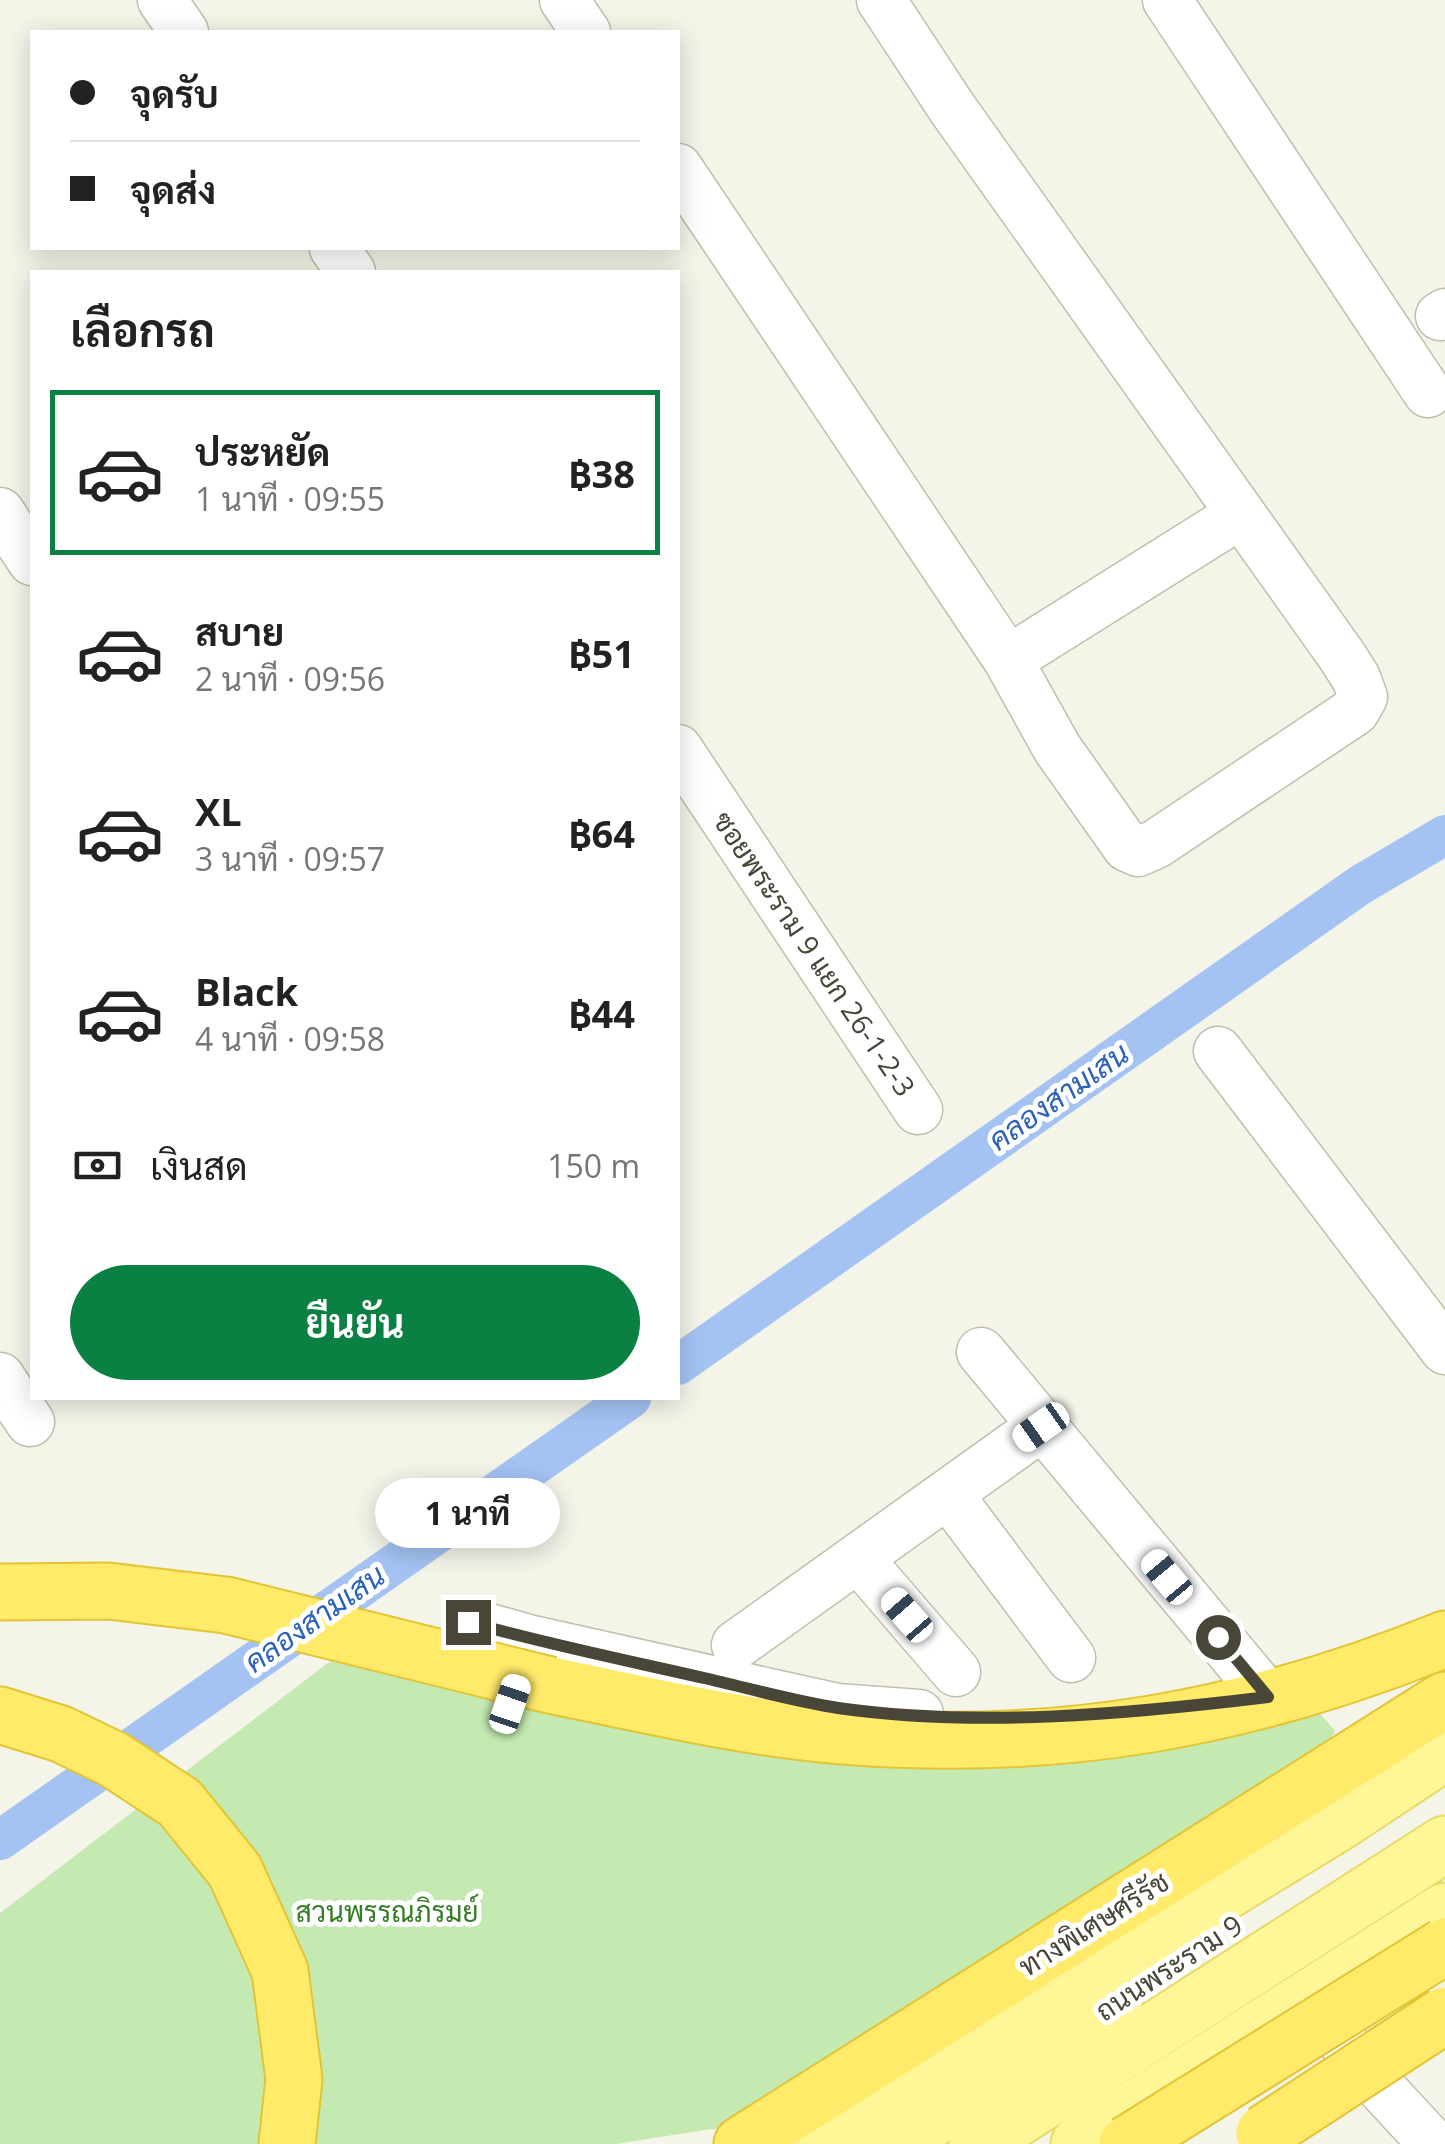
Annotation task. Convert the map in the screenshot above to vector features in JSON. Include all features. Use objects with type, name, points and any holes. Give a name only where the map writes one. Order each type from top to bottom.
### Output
[{"type":"highway","points":[[0,1592],[108,1591],[226,1605],[708,1718],[842,1736],[976,1740],[1103,1734],[1210,1714],[1314,1688],[1445,1639]]},
{"type":"highway","name":"ทางพิเศษศรีรัช","points":[[742,2144],[1445,1700]]},
{"type":"highway","points":[[0,1715],[78,1742],[113,1759],[180,1803],[235,1871],[280,1971],[294,2079],[287,2144]]},
{"type":"highway","points":[[1127,2144],[1445,1946]]},
{"type":"highway","points":[[1248,2144],[1445,2015]]},
{"type":"main road","name":"ถนนพระราม 9","points":[[1341,1821],[1445,1708]]},
{"type":"main road","name":"ถนนพระราม 9","points":[[813,2144],[1341,1821],[1445,1752]]},
{"type":"main road","name":"ถนนพระราม 9","points":[[894,2144],[1445,1792]]},
{"type":"main road","name":"ถนนพระราม 9","points":[[978,2144],[1445,1844]]},
{"type":"main road","points":[[1080,2144],[1445,1911]]},
{"type":"main road","points":[[1275,2144],[1445,2034]]},
{"type":"street","points":[[162,0],[183,30]]},
{"type":"street","points":[[564,0],[585,30]]},
{"type":"street","points":[[680,171],[1008,660],[1057,748],[1127,848],[1138,852],[1156,844],[1355,711],[1363,697],[1342,656],[952,108],[882,0]]},
{"type":"street","points":[[1167,0],[1428,394]]},
{"type":"street","points":[[0,512],[30,558]]},
{"type":"street","points":[[1008,660],[1241,514]]},
{"type":"street","name":"ซอยพระราม 9 แยก 26-1-2-3","points":[[680,752],[918,1110]]},
{"type":"street","points":[[1218,1051],[1445,1350]]},
{"type":"street","points":[[982,1352],[1268,1697]]},
{"type":"street","points":[[0,1377],[30,1422]]},
{"type":"street","points":[[736,1646],[1041,1427]]},
{"type":"street","points":[[948,1494],[1070,1658]]},
{"type":"street","points":[[858,1558],[956,1672]]},
{"type":"street","points":[[468,1622],[532,1640],[837,1708],[941,1716],[1163,1710],[1268,1697],[1445,1631]]},
{"type":"street","points":[[510,1704],[532,1640]]},
{"type":"street","points":[[1308,1998],[1372,2078],[1433,2144]]},
{"type":"green space","name":"สวนพรรณภิรมย์","points":[[337,1656],[510,1704],[729,1736],[1315,1708],[1335,1731],[1321,1758],[742,2131],[712,2129],[616,2144],[0,2144],[0,1913]]},
{"type":"waterway","name":"คลองสามเสน","points":[[680,1364],[1360,885],[1445,835]]},
{"type":"waterway","name":"คลองสามเสน","points":[[0,1840],[628,1400]]},
{"type":"route","points":[[468,1622],[532,1640],[837,1708],[941,1716],[1163,1710],[1268,1697],[1218,1637]]}]
